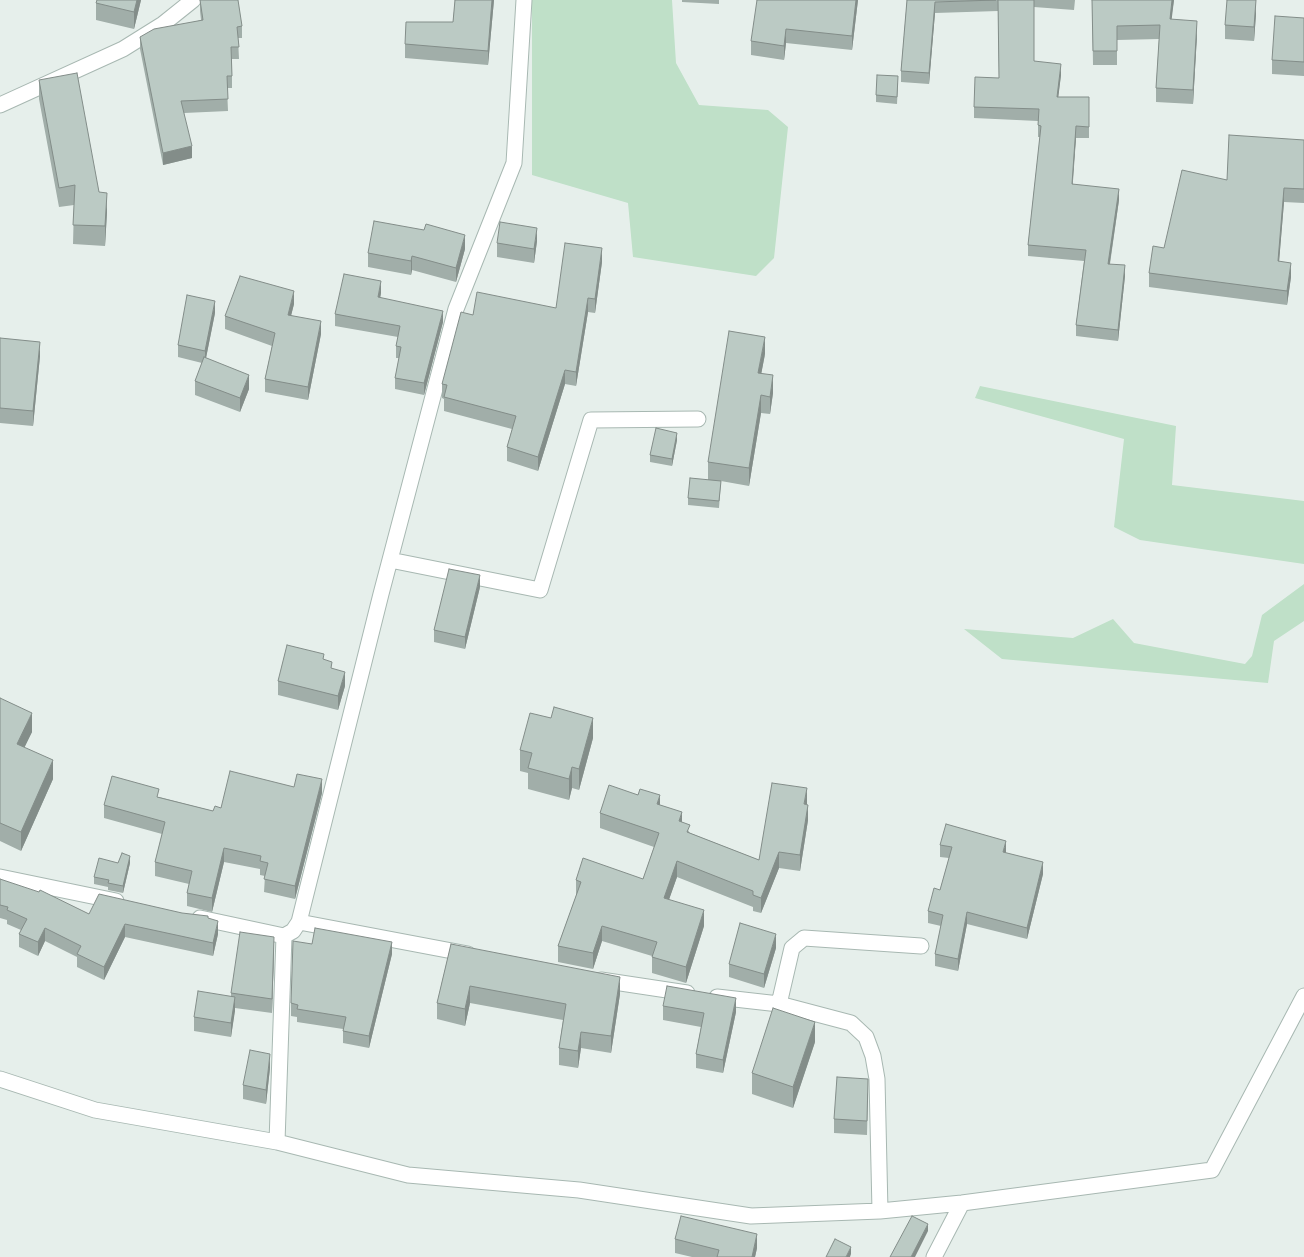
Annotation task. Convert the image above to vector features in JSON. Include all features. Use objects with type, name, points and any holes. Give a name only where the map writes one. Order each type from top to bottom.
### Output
[{"type":"street","points":[[0,105],[123,49],[163,24],[193,0]]},
{"type":"street","points":[[184,915],[284,936],[293,931],[300,922],[390,560],[456,309],[514,163],[524,0]]},
{"type":"street","points":[[390,560],[540,590],[591,420],[698,419]]},
{"type":"street","points":[[0,877],[135,905]]},
{"type":"street","points":[[300,922],[486,958]]},
{"type":"street","points":[[277,1142],[284,936]]},
{"type":"street","points":[[779,1004],[792,948],[804,938],[921,946]]},
{"type":"street","points":[[584,977],[642,988],[779,1004],[851,1023],[866,1037],[874,1056],[877,1079],[880,1212]]},
{"type":"street","points":[[0,1079],[95,1110],[277,1142],[408,1175],[579,1190],[751,1216],[880,1212],[1212,1170],[1304,996]]},
{"type":"street","points":[[934,1257],[962,1203]]},
{"type":"green space","points":[[532,0],[672,0],[676,63],[699,105],[768,110],[788,127],[774,258],[756,276],[633,257],[628,203],[532,175]]},
{"type":"green space","points":[[980,386],[1176,426],[1172,485],[1304,501],[1304,564],[1140,540],[1114,527],[1124,439],[975,398]]},
{"type":"green space","points":[[1304,584],[1304,621],[1274,641],[1268,683],[1002,659],[964,629],[1073,638],[1113,619],[1134,643],[1245,664],[1252,656],[1262,615]]},
{"type":"building","points":[[97,0],[137,0],[134,12],[96,3]]},
{"type":"building","points":[[200,0],[238,0],[242,26],[237,27],[239,47],[231,47],[232,76],[227,76],[228,99],[181,101],[192,146],[163,153],[140,37],[154,29],[203,20]]},
{"type":"building","points":[[455,0],[492,0],[488,51],[405,44],[406,22],[453,22]]},
{"type":"building","points":[[757,0],[856,0],[852,36],[786,29],[784,46],[751,41]]},
{"type":"building","points":[[907,0],[996,0],[935,2],[929,73],[901,71]]},
{"type":"building","points":[[998,0],[1034,0],[1034,61],[1061,64],[1057,97],[1089,97],[1089,127],[1076,126],[1072,184],[1119,189],[1108,264],[1125,265],[1118,330],[1076,325],[1086,250],[1028,245],[1041,126],[1038,125],[1039,109],[974,107],[975,77],[999,78]]},
{"type":"building","points":[[1092,0],[1172,0],[1170,19],[1197,21],[1193,90],[1156,88],[1160,25],[1117,26],[1117,51],[1093,51]]},
{"type":"building","points":[[1227,0],[1256,0],[1254,27],[1225,25]]},
{"type":"building","points":[[1275,16],[1304,18],[1304,62],[1272,60]]},
{"type":"building","points":[[77,73],[99,192],[107,193],[105,226],[73,225],[75,185],[59,188],[39,80]]},
{"type":"building","points":[[877,75],[898,76],[897,97],[876,95]]},
{"type":"building","points":[[1229,135],[1304,140],[1304,189],[1284,188],[1278,261],[1291,263],[1287,291],[1149,273],[1153,246],[1164,248],[1182,170],[1227,180]]},
{"type":"building","points":[[374,221],[424,230],[426,224],[465,235],[456,268],[412,256],[411,261],[368,253]]},
{"type":"building","points":[[500,222],[537,228],[534,249],[497,243]]},
{"type":"building","points":[[565,243],[602,248],[595,299],[588,298],[576,372],[565,370],[538,457],[507,447],[516,416],[444,397],[447,385],[442,384],[461,312],[473,315],[477,292],[556,308]]},
{"type":"building","points":[[344,274],[381,281],[378,297],[443,311],[424,383],[395,378],[401,347],[396,346],[400,326],[335,314]]},
{"type":"building","points":[[240,276],[294,291],[288,315],[321,321],[308,387],[265,379],[275,333],[225,316]]},
{"type":"building","points":[[187,295],[215,301],[205,351],[178,345]]},
{"type":"building","points":[[729,331],[765,337],[758,373],[773,375],[770,397],[761,395],[749,468],[708,462]]},
{"type":"building","points":[[0,338],[40,342],[33,411],[0,408]]},
{"type":"building","points":[[204,357],[249,375],[240,398],[195,381]]},
{"type":"building","points":[[656,428],[677,433],[672,459],[650,455]]},
{"type":"building","points":[[690,478],[721,481],[719,501],[688,498]]},
{"type":"building","points":[[449,569],[480,575],[465,637],[434,630]]},
{"type":"building","points":[[287,645],[324,654],[323,659],[332,662],[331,668],[345,672],[338,696],[278,681]]},
{"type":"building","points":[[0,698],[32,713],[17,744],[53,760],[21,832],[0,823]]},
{"type":"building","points":[[554,707],[593,718],[579,769],[572,767],[569,779],[528,768],[532,753],[520,750],[530,713],[551,718]]},
{"type":"building","points":[[230,771],[294,787],[297,774],[322,779],[295,886],[264,879],[268,863],[260,861],[261,856],[224,848],[212,898],[187,893],[192,871],[155,862],[165,822],[104,805],[112,776],[159,789],[157,797],[213,811],[215,806],[221,808]]},
{"type":"building","points":[[772,783],[807,788],[804,804],[808,805],[800,855],[779,852],[761,898],[753,895],[753,891],[677,861],[664,898],[704,910],[686,967],[652,957],[657,942],[602,926],[593,953],[558,946],[581,882],[576,880],[583,858],[643,879],[659,833],[600,813],[609,785],[638,795],[640,789],[660,795],[657,804],[682,812],[679,821],[690,825],[687,832],[759,860]]},
{"type":"building","points":[[946,824],[1006,841],[1003,852],[1043,862],[1027,928],[967,912],[958,959],[935,954],[943,915],[928,911],[934,888],[940,890],[952,847],[940,845]]},
{"type":"building","points":[[122,853],[130,856],[123,886],[108,883],[109,880],[94,877],[99,858],[118,863]]},
{"type":"building","points":[[0,879],[39,892],[40,890],[89,914],[99,894],[182,913],[208,916],[208,918],[218,921],[213,943],[125,924],[104,967],[77,954],[81,946],[45,928],[38,942],[19,934],[27,919],[7,910],[8,907],[0,905]]},
{"type":"building","points":[[740,923],[776,934],[764,974],[729,964]]},
{"type":"building","points":[[315,928],[392,942],[369,1036],[343,1031],[346,1017],[297,1009],[298,1005],[291,1003],[293,941],[312,944]]},
{"type":"building","points":[[240,932],[274,937],[272,999],[231,993]]},
{"type":"building","points":[[451,944],[620,977],[611,1036],[581,1032],[578,1051],[559,1048],[566,1004],[470,986],[465,1009],[437,1003]]},
{"type":"building","points":[[667,986],[736,998],[723,1060],[696,1054],[704,1013],[663,1006]]},
{"type":"building","points":[[198,991],[235,997],[231,1023],[194,1017]]},
{"type":"building","points":[[773,1008],[815,1022],[793,1087],[752,1073]]},
{"type":"building","points":[[250,1050],[270,1054],[266,1090],[243,1085]]},
{"type":"building","points":[[837,1077],[868,1079],[867,1121],[834,1119]]},
{"type":"building","points":[[681,1216],[757,1234],[752,1257],[717,1257],[719,1250],[675,1239]]},
{"type":"building","points":[[912,1216],[928,1224],[911,1257],[890,1257]]},
{"type":"building","points":[[835,1239],[851,1247],[846,1257],[826,1257]]}]
